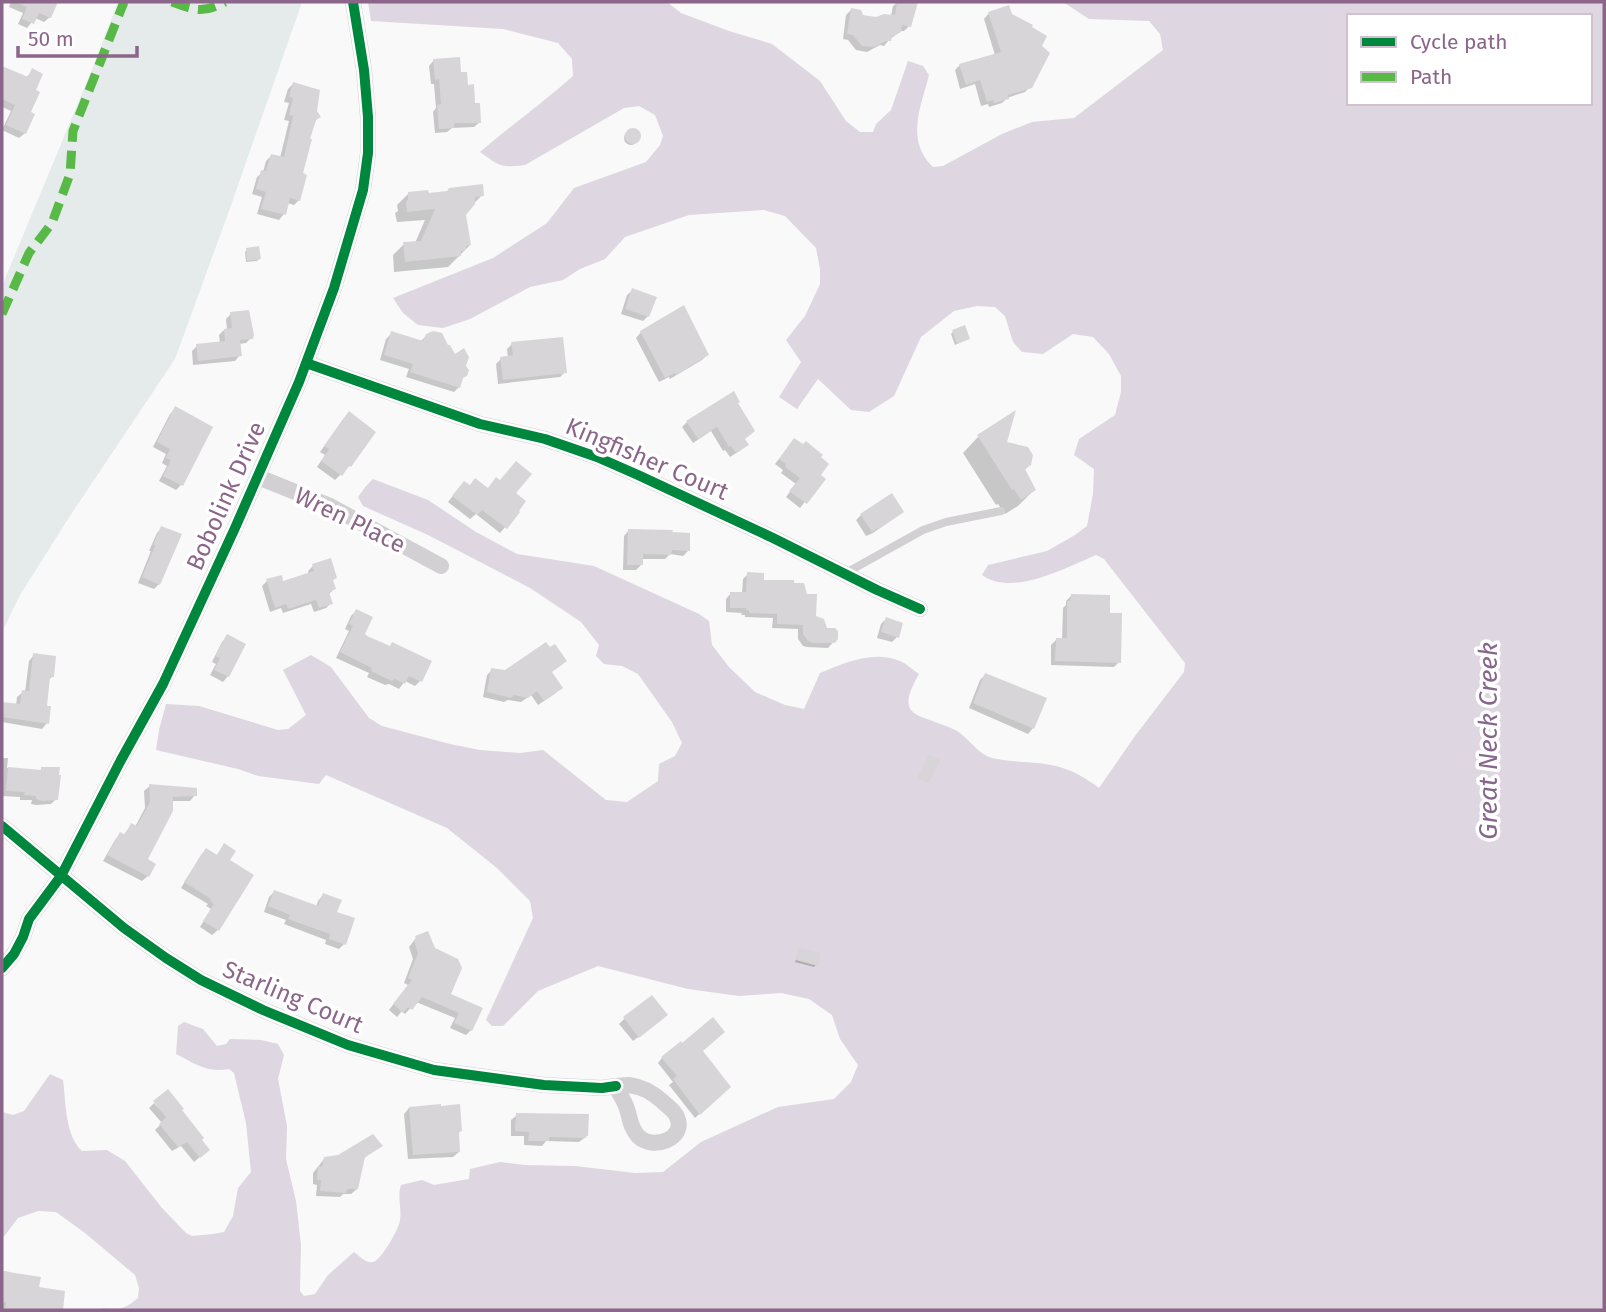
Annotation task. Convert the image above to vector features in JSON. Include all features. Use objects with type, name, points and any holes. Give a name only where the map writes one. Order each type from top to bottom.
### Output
[{"type":"street","name":"Bobolink Drive","points":[[2,968],[14,954],[30,919],[61,876],[163,684],[258,477],[334,288],[363,190],[368,153],[364,70],[353,2]]},
{"type":"street","name":"Kingfisher Court","points":[[306,363],[480,424],[545,439],[597,457],[736,520],[920,609]]},
{"type":"street","name":"Wren Place","points":[[258,477],[330,506],[441,566]]},
{"type":"street","name":"Starling Court","points":[[2,826],[124,928],[166,958],[201,980],[263,1010],[348,1045],[434,1070],[544,1086],[616,1086]]},
{"type":"lane","points":[[844,574],[923,530],[1001,511]]},
{"type":"shaded area","points":[[118,2],[302,2],[175,359],[68,519],[20,595],[2,632],[2,286]]},
{"type":"water","name":"Great Neck Creek","points":[[368,2],[667,2],[681,13],[772,44],[820,81],[846,121],[860,132],[873,132],[876,124],[891,110],[908,61],[923,66],[929,75],[919,111],[917,134],[924,157],[933,167],[943,166],[1002,134],[1032,122],[1074,118],[1163,50],[1160,34],[1149,21],[1089,19],[1063,2],[1604,2],[1604,1310],[95,1310],[125,1307],[138,1298],[139,1288],[135,1275],[85,1233],[56,1212],[38,1211],[18,1218],[2,1239],[2,1112],[13,1115],[24,1111],[50,1074],[63,1080],[69,1128],[76,1145],[82,1151],[107,1150],[125,1161],[162,1208],[186,1233],[192,1236],[224,1232],[233,1216],[238,1188],[251,1172],[246,1123],[234,1073],[229,1069],[201,1067],[176,1054],[178,1026],[184,1022],[203,1029],[217,1046],[226,1044],[230,1039],[261,1040],[278,1044],[284,1055],[278,1079],[287,1126],[286,1159],[296,1201],[301,1245],[300,1291],[304,1296],[315,1294],[328,1275],[354,1252],[371,1262],[381,1256],[399,1224],[401,1185],[422,1180],[434,1185],[469,1179],[470,1169],[500,1162],[575,1166],[635,1173],[663,1172],[701,1142],[778,1107],[834,1099],[851,1082],[858,1065],[840,1039],[832,1015],[809,999],[781,993],[739,996],[688,989],[598,966],[538,991],[503,1026],[492,1026],[486,1020],[533,918],[530,901],[497,868],[447,828],[326,775],[319,784],[258,776],[156,750],[166,704],[199,706],[278,730],[288,729],[306,715],[283,670],[311,655],[331,667],[369,718],[382,726],[480,750],[520,753],[543,750],[606,800],[627,802],[658,781],[659,764],[675,756],[682,743],[672,722],[638,674],[622,666],[604,664],[596,656],[599,645],[581,622],[530,588],[428,535],[363,506],[358,497],[373,479],[428,500],[476,532],[517,554],[594,566],[699,614],[709,621],[712,645],[729,667],[755,692],[785,705],[804,709],[820,673],[859,659],[890,658],[903,662],[919,674],[912,689],[909,707],[920,716],[958,732],[987,756],[1062,768],[1099,788],[1184,672],[1185,663],[1104,559],[1096,555],[1054,573],[1024,582],[995,581],[982,575],[988,565],[1047,551],[1087,526],[1094,469],[1074,455],[1079,439],[1115,415],[1121,392],[1121,376],[1109,354],[1093,337],[1073,334],[1043,354],[1022,352],[1013,342],[1005,316],[995,307],[977,306],[954,311],[921,337],[894,396],[869,412],[851,410],[818,379],[797,409],[779,397],[801,362],[786,340],[805,316],[820,284],[820,269],[816,248],[785,216],[764,210],[689,215],[625,237],[605,259],[580,269],[563,280],[530,287],[470,319],[443,328],[418,325],[403,313],[393,298],[493,258],[547,223],[574,188],[646,162],[660,145],[663,136],[655,115],[639,106],[624,108],[525,165],[501,165],[480,152],[573,76],[572,59],[558,43],[503,29],[371,21]]},
{"type":"building","points":[[15,2],[58,2],[51,18],[39,13],[34,24],[22,19],[27,7]]},
{"type":"building","points":[[897,2],[918,2],[911,27],[902,25],[901,32],[892,37],[891,41],[874,47],[862,46],[853,35],[847,34],[851,8],[861,10],[863,15],[895,15]]},
{"type":"building","points":[[1009,5],[1012,14],[1047,36],[1042,46],[1050,53],[1032,88],[1008,95],[1009,99],[987,102],[980,80],[966,85],[959,64],[1001,52],[988,12]]},
{"type":"building","points":[[460,57],[461,72],[467,72],[468,85],[474,84],[475,103],[480,103],[481,123],[454,123],[454,128],[439,129],[439,79],[435,80],[433,59]]},
{"type":"building","points":[[2,66],[28,77],[32,68],[43,74],[36,90],[40,92],[31,112],[35,114],[26,134],[6,125],[15,105],[2,99]]},
{"type":"building","points":[[293,82],[320,90],[317,111],[321,117],[316,120],[310,139],[303,173],[307,175],[300,201],[290,198],[286,215],[261,209],[266,192],[256,189],[261,170],[266,171],[271,154],[284,157],[293,116],[289,115],[293,98],[289,97]]},
{"type":"building","points":[[633,128],[641,136],[633,144],[625,136]]},
{"type":"building","points":[[483,184],[484,196],[475,197],[475,204],[466,215],[471,245],[461,251],[461,256],[405,262],[403,242],[421,241],[435,209],[407,212],[408,192],[428,190],[429,193]]},
{"type":"building","points":[[259,246],[261,259],[247,261],[246,248]]},
{"type":"building","points":[[632,288],[657,297],[649,317],[625,309]]},
{"type":"building","points":[[684,305],[709,355],[676,375],[675,373],[665,378],[640,331]]},
{"type":"building","points":[[249,310],[254,335],[253,339],[240,340],[242,356],[198,361],[196,344],[225,341],[224,329],[232,328],[230,312]]},
{"type":"building","points":[[965,325],[970,339],[957,344],[952,330]]},
{"type":"building","points":[[391,331],[423,341],[426,334],[433,331],[442,333],[455,354],[464,348],[469,357],[466,366],[469,370],[460,388],[410,372],[413,364],[384,355]]},
{"type":"building","points":[[563,337],[567,373],[503,380],[500,357],[513,355],[511,342]]},
{"type":"building","points":[[734,391],[755,431],[745,439],[749,445],[736,453],[729,447],[717,427],[698,439],[686,421]]},
{"type":"building","points":[[175,406],[213,427],[183,486],[163,476],[171,460],[166,458],[170,449],[157,442]]},
{"type":"building","points":[[1016,410],[1007,442],[1028,447],[1033,455],[1031,465],[1025,469],[1036,490],[1021,500],[977,435]]},
{"type":"building","points":[[349,411],[376,432],[342,476],[321,461],[329,449],[324,446]]},
{"type":"building","points":[[794,438],[803,444],[806,441],[823,455],[821,457],[829,464],[821,475],[826,479],[807,504],[789,491],[800,478],[779,459]]},
{"type":"building","points":[[516,461],[532,474],[516,493],[526,501],[507,529],[482,510],[477,515],[452,496],[464,481],[470,485],[475,478],[488,488],[496,477],[500,480]]},
{"type":"building","points":[[892,493],[904,512],[872,532],[860,514]]},
{"type":"building","points":[[161,526],[182,534],[160,585],[142,577]]},
{"type":"building","points":[[628,529],[690,533],[690,551],[672,550],[671,555],[643,554],[643,565],[627,565]]},
{"type":"building","points":[[331,558],[337,578],[333,580],[336,589],[329,592],[333,604],[319,608],[316,600],[288,609],[286,604],[275,608],[266,579],[282,575],[283,581],[314,571],[312,564]]},
{"type":"building","points":[[747,572],[764,573],[764,580],[794,580],[794,583],[804,583],[807,594],[817,594],[816,616],[824,619],[827,628],[835,628],[838,631],[835,643],[808,641],[803,634],[803,625],[777,624],[777,614],[749,613],[746,608],[730,608],[730,592],[746,592]]},
{"type":"building","points":[[1071,594],[1110,595],[1110,613],[1122,613],[1121,663],[1055,661],[1056,638],[1067,638],[1067,601],[1070,601]]},
{"type":"building","points":[[356,609],[373,617],[365,634],[367,636],[390,646],[392,642],[432,661],[422,682],[409,676],[405,684],[395,679],[392,681],[340,652],[353,626],[349,624]]},
{"type":"building","points":[[886,617],[903,623],[899,638],[881,632]]},
{"type":"building","points":[[227,634],[246,644],[229,677],[214,670],[220,658],[215,656]]},
{"type":"building","points":[[546,642],[550,647],[555,644],[567,661],[552,672],[563,688],[544,701],[537,691],[528,698],[514,695],[511,698],[487,692],[491,668],[505,670]]},
{"type":"building","points":[[33,653],[56,656],[54,677],[50,677],[47,706],[51,706],[49,724],[2,717],[2,702],[20,704],[22,690],[29,691]]},
{"type":"building","points":[[985,673],[1047,698],[1034,729],[973,703]]},
{"type":"building","points":[[929,755],[940,760],[929,783],[917,778]]},
{"type":"building","points":[[8,767],[41,770],[41,767],[60,767],[58,800],[42,801],[36,799],[36,796],[24,795],[25,792],[6,791]]},
{"type":"building","points":[[149,784],[197,788],[197,796],[173,797],[173,811],[148,859],[156,864],[149,877],[107,855],[120,832],[125,835],[131,823],[137,826],[150,802]]},
{"type":"building","points":[[224,843],[236,851],[230,860],[254,875],[219,931],[203,921],[214,904],[211,899],[184,882],[206,848],[217,855]]},
{"type":"building","points":[[274,890],[318,906],[323,893],[342,900],[337,912],[355,918],[346,945],[329,939],[330,934],[288,919],[290,915],[268,906]]},
{"type":"building","points":[[428,931],[435,948],[458,959],[462,968],[451,994],[483,1008],[472,1031],[454,1023],[459,1013],[422,997],[412,1010],[408,1007],[403,1013],[393,1004],[412,980],[408,978],[418,953],[415,936]]},
{"type":"building","points":[[799,948],[821,953],[818,966],[796,960]]},
{"type":"building","points":[[652,995],[668,1015],[639,1038],[623,1017]]},
{"type":"building","points":[[713,1017],[725,1032],[703,1051],[731,1087],[700,1115],[673,1079],[677,1076],[661,1057]]},
{"type":"building","points":[[168,1089],[210,1150],[200,1158],[187,1142],[178,1147],[159,1124],[166,1117],[153,1101]]},
{"type":"building","points":[[460,1104],[460,1152],[413,1155],[409,1107]]},
{"type":"building","points":[[516,1113],[589,1114],[588,1136],[549,1137],[549,1141],[528,1141],[529,1132],[515,1131]]},
{"type":"building","points":[[373,1134],[383,1146],[365,1157],[358,1189],[347,1189],[346,1193],[320,1191],[321,1180],[317,1180],[318,1166],[322,1167],[324,1157],[338,1155]]},
{"type":"building","points":[[2,1271],[41,1277],[39,1287],[65,1291],[63,1310],[5,1310],[6,1302],[2,1302]]},
{"type":"marked path","points":[[2,314],[29,253],[52,223],[70,174],[73,131],[124,2]]},
{"type":"marked path","points":[[172,2],[198,10],[225,2]]},
{"type":"cycle path","points":[[2,968],[14,954],[29,919],[61,876],[163,684],[299,382],[334,288],[363,190],[368,153],[364,70],[353,2]]},
{"type":"cycle path","points":[[306,363],[480,424],[545,439],[597,457],[920,609]]},
{"type":"cycle path","points":[[2,826],[124,928],[166,958],[201,980],[263,1010],[348,1045],[434,1070],[544,1085],[602,1088],[616,1086]]}]
